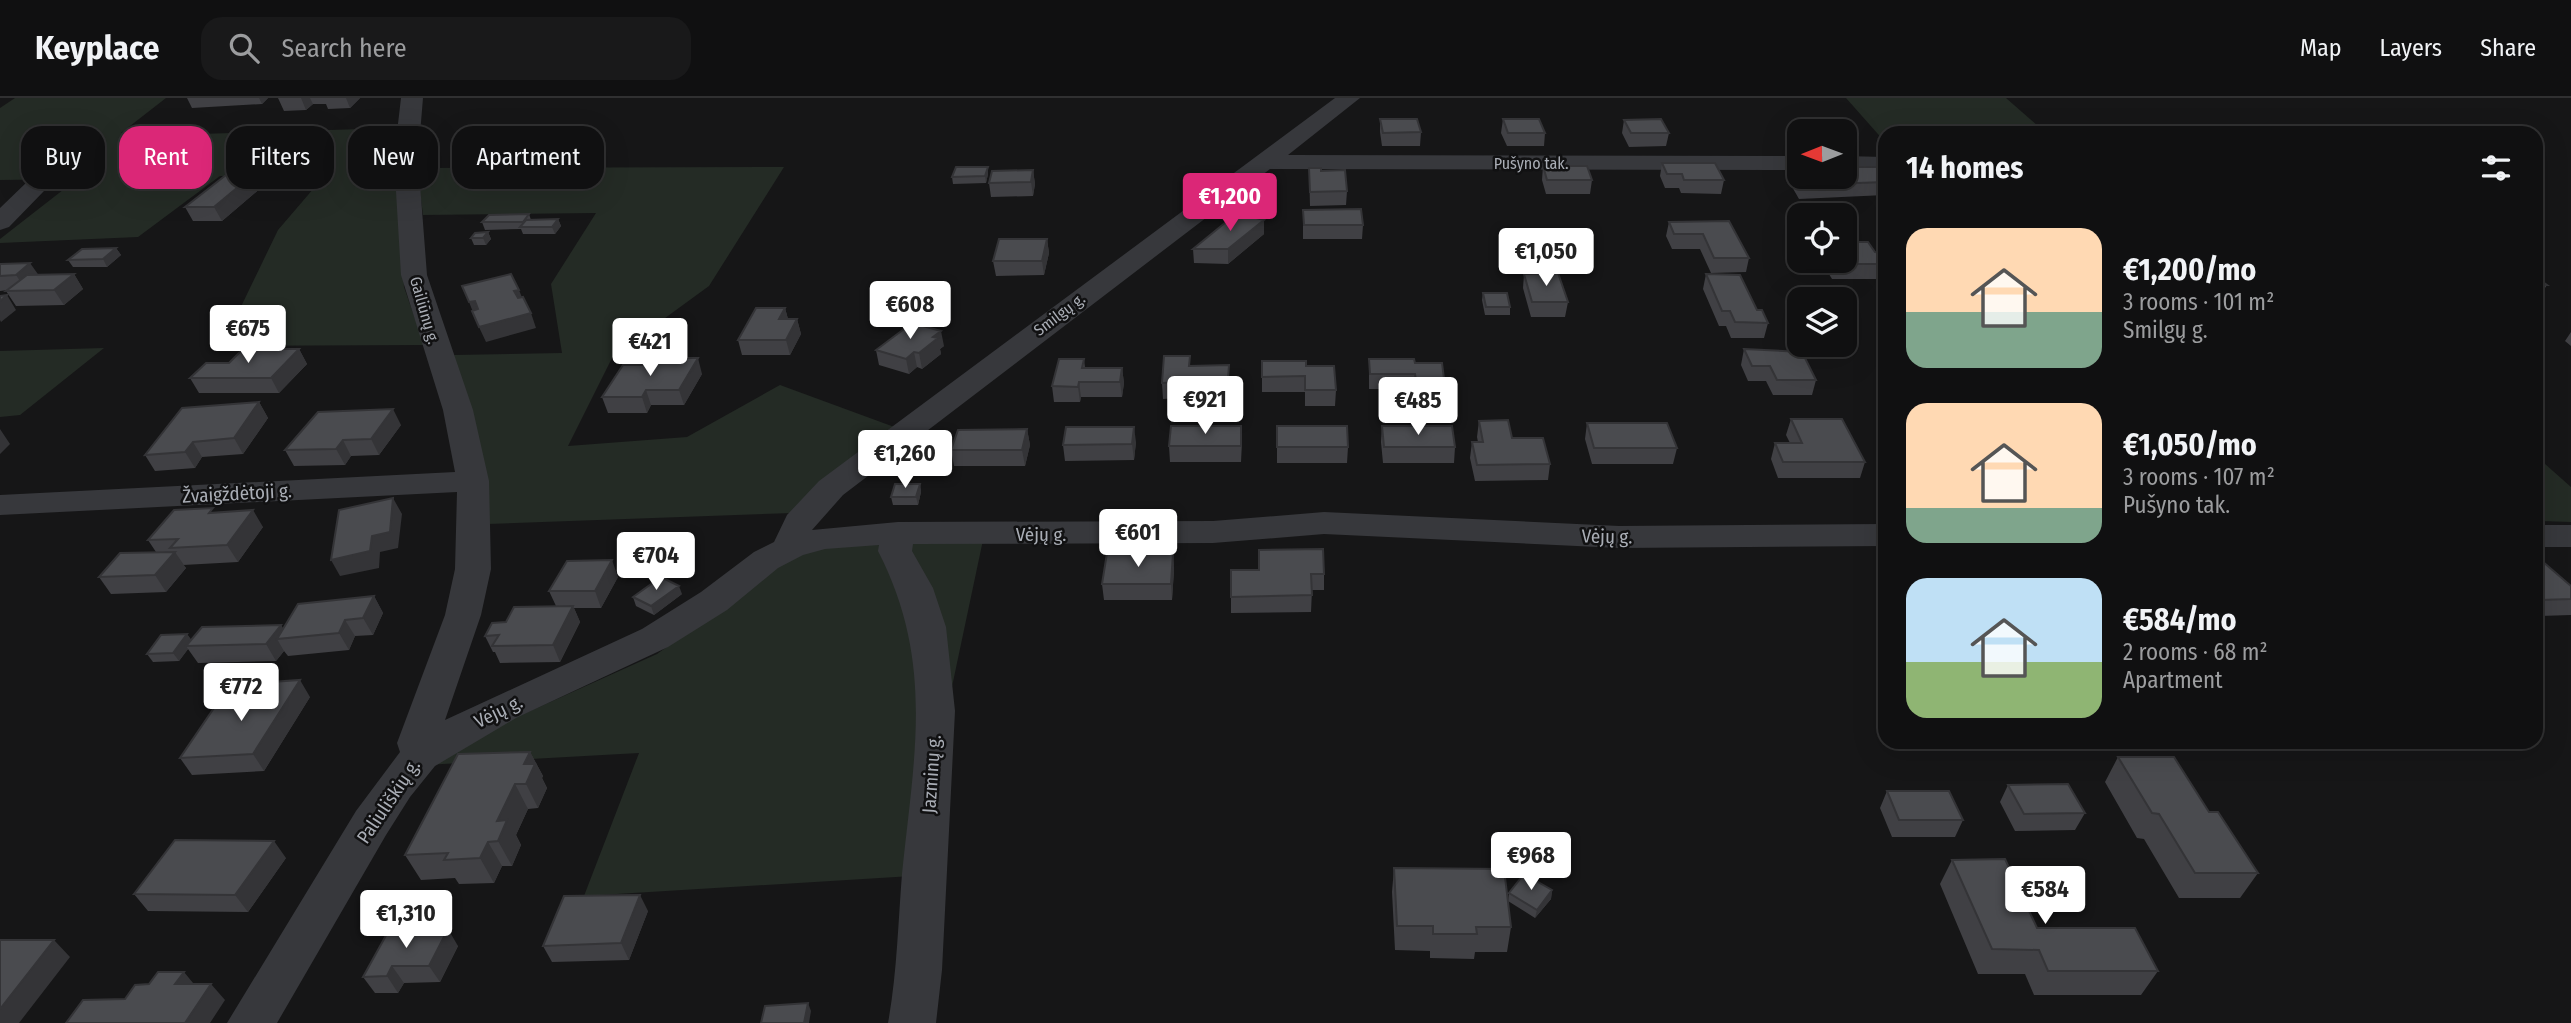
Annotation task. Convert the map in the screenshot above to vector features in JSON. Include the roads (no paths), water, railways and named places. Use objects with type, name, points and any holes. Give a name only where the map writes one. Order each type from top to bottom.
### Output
[{"type":"street","name":"Gailiūnų g.","points":[[412,98],[406,158],[414,275],[458,410],[473,481],[474,518]]},
{"type":"street","name":"Smilgų g.","points":[[791,547],[790,537],[796,526],[831,488],[1349,98]]},
{"type":"street","name":"Pušyno tak.","points":[[1263,162],[1787,163]]},
{"type":"street","points":[[1857,163],[1878,164]]},
{"type":"street","points":[[0,222],[33,189]]},
{"type":"street","name":"Žvaigždėtoji g.","points":[[0,505],[473,481]]},
{"type":"street","name":"Paliuliškių g.","points":[[251,1023],[371,823],[395,786],[421,755],[417,743],[465,603],[473,569],[474,518]]},
{"type":"street","name":"Vėjų g.","points":[[421,755],[502,708],[655,638],[714,601],[766,560],[791,547],[824,538],[898,533],[1213,533],[1324,523],[1606,537],[1878,535]]},
{"type":"street","name":"Jazminų g.","points":[[898,533],[895,551],[913,577],[932,652],[936,706],[912,1023]]},
{"type":"street","points":[[2543,536],[2571,536]]}]
